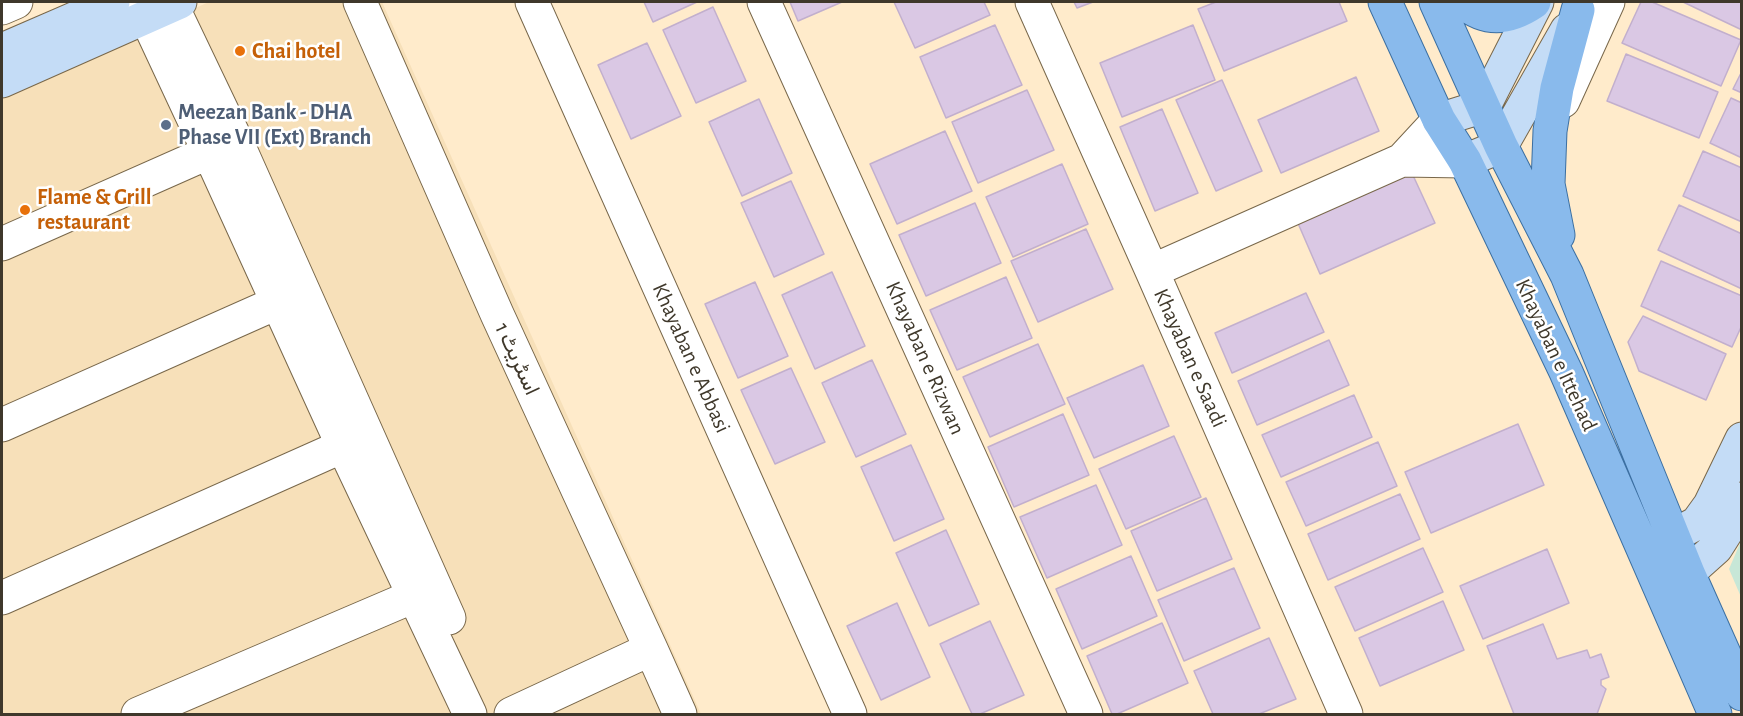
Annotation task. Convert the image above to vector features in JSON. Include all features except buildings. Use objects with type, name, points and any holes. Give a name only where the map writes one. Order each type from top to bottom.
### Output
[{"type":"main road","name":"Khayaban e Ittehad","points":[[1385,2],[1439,120],[1465,161],[1566,372],[1715,714]]},
{"type":"main road","name":"Khayaban e Ittehad","points":[[1436,2],[1501,146],[1567,275],[1688,573],[1727,638],[1742,694]]},
{"type":"main road","points":[[1463,2],[1473,10],[1498,17],[1524,5]]},
{"type":"main road","points":[[1567,275],[1548,184],[1550,131],[1557,88],[1590,4]]},
{"type":"street","points":[[2,8],[16,2]]},
{"type":"street","points":[[2,50],[113,2]]},
{"type":"street","name":"اسٹریٹ 1","points":[[360,2],[496,314],[680,714]]},
{"type":"street","name":"Khayaban e Abbasi","points":[[532,2],[850,714]]},
{"type":"street","name":"Khayaban e Rizwan","points":[[765,2],[1086,714]]},
{"type":"street","name":"Khayaban e Saadi","points":[[1032,2],[1346,714]]},
{"type":"street","points":[[1402,160],[1465,161],[1501,146],[1590,4]]},
{"type":"street","points":[[2,81],[162,5],[291,297],[434,586],[494,714]]},
{"type":"street","points":[[1152,271],[1402,160],[1439,120],[1484,106],[1524,5]]},
{"type":"street","points":[[2,244],[223,146]]},
{"type":"street","points":[[2,425],[291,297]]},
{"type":"street","points":[[291,297],[343,446],[470,714]]},
{"type":"street","points":[[1673,536],[1697,523],[1710,505],[1742,439]]},
{"type":"street","points":[[2,598],[343,446]]},
{"type":"street","points":[[1688,573],[1716,548],[1728,530],[1742,500]]},
{"type":"street","points":[[138,714],[414,596]]},
{"type":"street","points":[[511,714],[651,649]]},
{"type":"shaded area","points":[[209,2],[382,2],[701,714],[2,714],[2,94]]},
{"type":"green space","points":[[1741,541],[1741,597],[1729,569]]},
{"type":"place","name":"Chai hotel","points":[[240,51]]},
{"type":"place","name":"Meezan Bank - DHA Phase VII (Ext) Branch","points":[[166,125]]},
{"type":"place","name":"Flame & Grill restaurant","points":[[25,210]]}]
